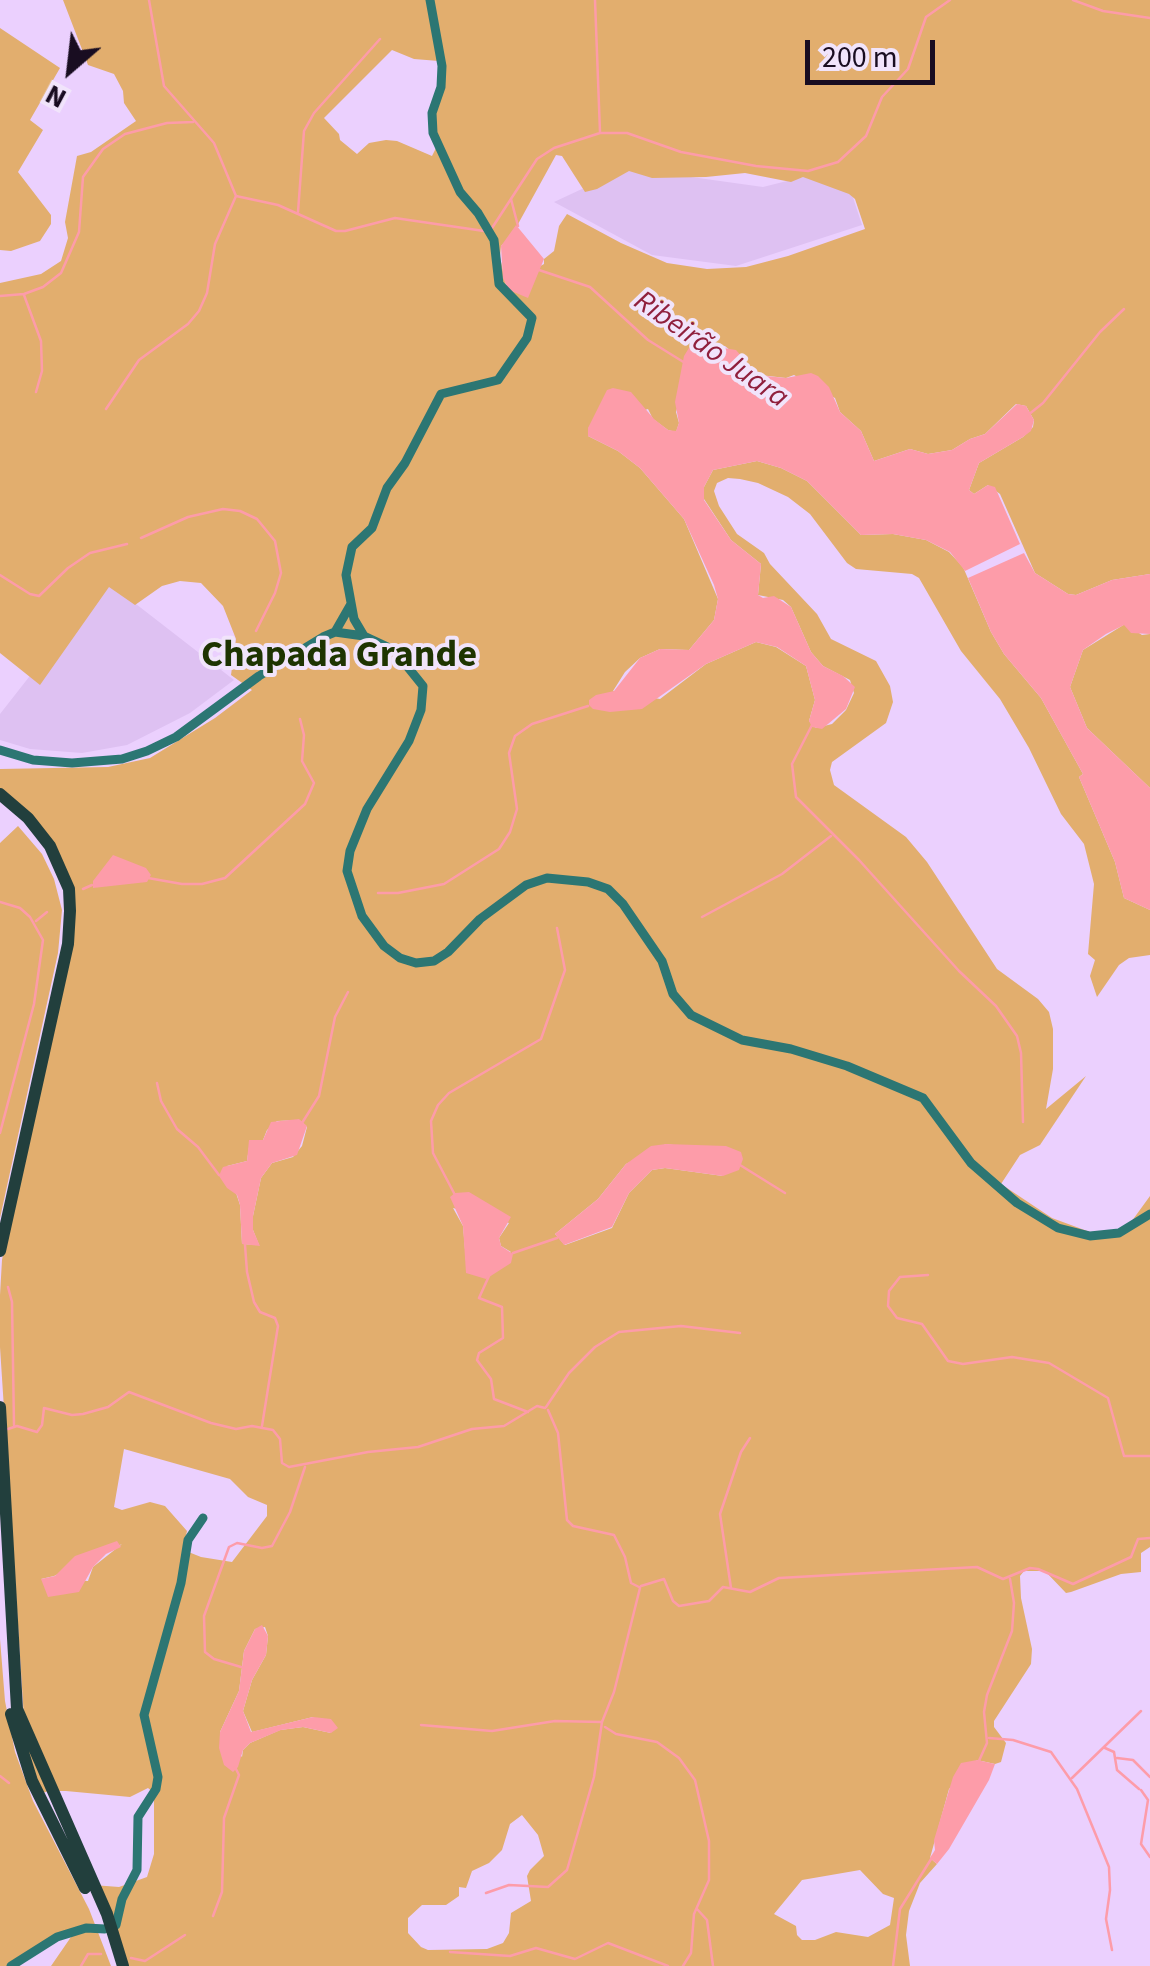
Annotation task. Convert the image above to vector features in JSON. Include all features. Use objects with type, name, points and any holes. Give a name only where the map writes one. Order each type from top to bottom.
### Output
[{"type":"highway","points":[[0,798],[28,818],[50,846],[68,889],[70,918],[68,944],[0,1252]]},
{"type":"highway","points":[[0,798],[46,850],[57,875],[65,916],[58,970],[0,1230]]},
{"type":"highway","points":[[0,1407],[17,1709],[121,1966]]},
{"type":"highway","points":[[0,1562],[8,1694],[21,1750],[46,1810],[108,1928]]},
{"type":"street","points":[[364,636],[354,619],[346,576],[352,547],[372,528],[387,488],[405,463],[440,394],[498,380],[522,347],[532,318],[499,284],[494,240],[460,192],[434,133],[432,113],[441,87],[442,66],[430,0]]},
{"type":"street","points":[[0,750],[34,760],[72,764],[122,759],[147,751],[202,719],[259,676],[335,632],[351,604]]},
{"type":"street","points":[[335,632],[364,636],[394,650],[423,686],[421,710],[409,741],[366,809],[350,851],[348,871],[362,916],[384,946],[400,958],[416,963],[434,960],[448,952],[480,919],[526,885],[548,878],[588,882],[608,889],[623,904],[662,961],[673,994],[691,1015],[742,1040],[791,1049],[847,1066],[923,1098],[971,1163],[1017,1204],[1058,1228],[1090,1236],[1119,1233],[1150,1214]]},
{"type":"street","points":[[11,1966],[57,1937],[86,1928],[116,1925],[122,1899],[137,1870],[138,1817],[156,1789],[158,1777],[144,1715],[181,1582],[188,1540],[203,1518]]},
{"type":"shaded area","points":[[63,0],[1150,0],[1150,574],[1112,580],[1076,595],[1068,594],[1035,573],[1000,494],[988,485],[974,494],[969,490],[979,463],[1033,427],[1034,420],[1026,406],[1016,404],[985,434],[952,450],[928,454],[910,449],[874,461],[861,431],[840,412],[835,398],[794,375],[760,375],[725,346],[696,343],[676,412],[676,432],[653,419],[648,409],[588,428],[588,436],[640,468],[684,519],[718,599],[714,620],[689,650],[660,649],[640,658],[613,691],[660,699],[706,664],[756,642],[776,647],[806,666],[815,700],[809,721],[816,728],[832,724],[846,710],[854,693],[850,680],[823,666],[811,652],[791,607],[783,600],[758,595],[761,564],[731,540],[704,499],[704,487],[713,470],[757,461],[781,468],[807,481],[861,535],[893,534],[926,540],[949,552],[963,567],[991,632],[1041,698],[1083,774],[1079,777],[1115,862],[1124,898],[1150,910],[1150,955],[1129,958],[1119,965],[1097,997],[1090,976],[1095,960],[1088,954],[1094,884],[1084,844],[1061,814],[1000,699],[961,651],[919,578],[856,569],[847,563],[810,514],[788,497],[740,479],[728,478],[717,483],[714,491],[719,506],[737,534],[764,553],[817,614],[831,639],[876,661],[890,686],[893,702],[886,723],[832,762],[834,785],[906,837],[927,862],[997,969],[1038,999],[1049,1012],[1053,1069],[1046,1109],[1086,1076],[1040,1145],[1020,1155],[1001,1184],[1052,1218],[1098,1235],[1126,1229],[1150,1196],[1150,1547],[1141,1553],[1141,1572],[1121,1574],[1071,1592],[1066,1593],[1045,1571],[1024,1571],[1020,1576],[1031,1664],[994,1721],[1006,1743],[1001,1762],[977,1760],[949,1789],[930,1858],[937,1864],[920,1883],[909,1911],[906,1935],[910,1966],[127,1966],[93,1885],[119,1887],[147,1877],[154,1854],[154,1793],[148,1788],[130,1797],[66,1791],[40,1794],[26,1749],[0,1295],[2,1260],[72,905],[56,856],[0,793],[0,769],[108,767],[150,758],[252,690],[231,675],[236,639],[223,606],[201,583],[180,581],[162,586],[135,605],[109,587],[40,685],[0,653],[0,283],[41,274],[61,261],[68,238],[65,222],[77,156],[91,152],[136,121],[124,103],[114,74],[88,65]],"holes":[[[392,50],[414,59],[439,61],[444,84],[429,127],[436,148],[432,156],[386,140],[369,143],[357,154],[340,140],[324,118]],[[556,155],[562,156],[585,192],[629,171],[652,178],[745,173],[791,182],[803,177],[855,199],[865,229],[746,267],[707,269],[667,263],[567,214],[559,226],[554,251],[544,259],[544,264],[506,285],[501,246],[512,235]],[[299,1120],[307,1127],[302,1146],[293,1157],[272,1163],[261,1178],[253,1216],[259,1245],[242,1244],[240,1205],[227,1166],[247,1161],[249,1147],[263,1140],[277,1121]],[[666,1144],[723,1176],[665,1168],[652,1170],[629,1193],[612,1228],[565,1245],[555,1234],[598,1199],[626,1164]],[[453,1208],[509,1223],[499,1238],[501,1246],[511,1252],[467,1273],[463,1226]],[[124,1449],[230,1479],[248,1497],[267,1505],[267,1516],[232,1562],[186,1551],[183,1548],[187,1531],[165,1506],[150,1502],[122,1510],[114,1507]],[[122,1544],[93,1567],[88,1581],[41,1579],[54,1576]],[[265,1627],[266,1655],[252,1680],[243,1711],[252,1732],[313,1717],[331,1733],[303,1727],[280,1730],[250,1743],[242,1757],[220,1732],[239,1691],[244,1651],[255,1629]],[[522,1815],[538,1835],[544,1856],[527,1876],[531,1901],[511,1913],[509,1933],[503,1943],[487,1949],[421,1947],[408,1933],[408,1918],[422,1905],[446,1905],[459,1896],[459,1887],[466,1888],[472,1871],[489,1863],[502,1850],[510,1824]],[[860,1870],[883,1894],[894,1898],[890,1925],[868,1937],[836,1932],[802,1940],[796,1926],[774,1914],[802,1880]]]},
{"type":"shaded area","points":[[0,28],[60,68],[30,120],[43,130],[18,172],[51,215],[51,224],[40,241],[11,251],[0,250]]},
{"type":"shaded area","points":[[843,167],[862,225],[736,266],[652,255],[554,202],[627,168],[763,187]]},
{"type":"shaded area","points":[[105,580],[234,680],[190,713],[127,745],[82,753],[30,749],[0,740],[0,714]]},
{"type":"shaded area","points":[[1125,624],[1142,635],[1150,634],[1150,788],[1087,728],[1070,687],[1083,650]]},
{"type":"shaded area","points":[[18,826],[42,854],[62,910],[58,953],[0,1218],[0,843]]},
{"type":"shaded area","points":[[0,1639],[5,1701],[15,1752],[33,1801],[89,1909],[111,1966],[51,1966],[71,1937],[59,1938],[15,1966],[0,1966]]},
{"type":"water","points":[[516,225],[544,259],[528,298],[509,290],[503,278],[501,246]]},
{"type":"water","points":[[692,343],[736,350],[765,376],[818,376],[829,387],[840,412],[861,431],[874,461],[910,449],[928,454],[952,450],[985,434],[1017,404],[1026,406],[1034,420],[1031,431],[979,463],[969,490],[974,494],[988,485],[995,487],[1020,544],[965,571],[950,552],[926,540],[893,534],[861,535],[807,481],[781,468],[757,461],[713,470],[704,487],[704,500],[731,540],[761,564],[758,595],[774,596],[791,607],[811,652],[823,666],[855,687],[846,709],[822,729],[812,727],[809,721],[815,700],[806,666],[777,647],[756,642],[706,664],[642,709],[610,712],[589,705],[596,695],[614,691],[640,658],[660,649],[689,650],[714,620],[718,599],[714,585],[684,519],[640,468],[588,436],[588,428],[607,390],[613,388],[631,392],[654,419],[676,431],[679,423],[675,402],[684,356]]},
{"type":"water","points":[[1024,553],[1035,573],[1068,594],[1076,595],[1112,580],[1150,574],[1150,634],[1131,633],[1124,625],[1106,634],[1083,650],[1070,687],[1087,728],[1150,788],[1150,910],[1124,898],[1115,862],[1079,777],[1083,774],[1041,698],[991,632],[968,578]]},
{"type":"water","points":[[113,855],[146,868],[151,875],[147,882],[93,888],[93,881]]},
{"type":"water","points":[[299,1119],[307,1126],[297,1155],[272,1163],[261,1178],[253,1216],[253,1230],[260,1246],[242,1244],[240,1205],[237,1195],[219,1176],[221,1171],[223,1167],[247,1161],[249,1140],[263,1140],[271,1122]]},
{"type":"water","points":[[651,1146],[726,1146],[741,1152],[743,1159],[739,1170],[723,1176],[665,1168],[652,1170],[629,1193],[612,1227],[564,1245],[555,1234],[598,1199],[626,1164]]},
{"type":"water","points":[[469,1192],[511,1217],[499,1238],[501,1246],[513,1254],[511,1263],[486,1279],[466,1273],[463,1226],[450,1197]]},
{"type":"water","points":[[117,1541],[121,1547],[106,1554],[93,1567],[79,1592],[48,1597],[41,1579],[55,1576],[75,1556]]},
{"type":"water","points":[[262,1625],[268,1636],[266,1655],[252,1680],[243,1711],[251,1732],[313,1717],[331,1719],[338,1728],[331,1733],[303,1727],[281,1730],[250,1743],[233,1772],[224,1765],[220,1732],[239,1691],[244,1651],[255,1629]]},
{"type":"water","points":[[977,1760],[995,1764],[937,1864],[930,1858],[953,1777],[961,1763]]},
{"type":"waterway","points":[[106,409],[139,360],[188,324],[199,311],[207,293],[215,244],[236,196],[214,143],[164,86],[149,0]]},
{"type":"waterway","points":[[595,0],[600,132]]},
{"type":"waterway","points":[[492,228],[537,159],[554,148],[600,133],[627,133],[681,152],[756,166],[808,171],[838,162],[866,136],[882,97],[908,69],[926,17],[950,0]]},
{"type":"waterway","points":[[1073,0],[1103,11],[1150,18]]},
{"type":"waterway","points":[[298,212],[304,131],[314,113],[380,39]]},
{"type":"waterway","points":[[0,296],[43,287],[61,273],[79,232],[83,177],[103,149],[125,134],[167,123],[193,122]]},
{"type":"waterway","name":"Ribeirão Juara","points":[[236,196],[278,205],[336,231],[395,218],[484,231]]},
{"type":"waterway","name":"Ribeirão Juara","points":[[511,199],[518,226]]},
{"type":"waterway","name":"Ribeirão Juara","points":[[539,270],[590,287],[648,340],[685,363]]},
{"type":"waterway","points":[[24,295],[41,341],[42,371],[36,392]]},
{"type":"waterway","points":[[1028,415],[1043,403],[1100,332],[1124,309]]},
{"type":"waterway","points":[[141,538],[188,517],[223,509],[257,519],[275,541],[281,573],[256,631]]},
{"type":"waterway","points":[[0,575],[39,596],[90,553],[127,544]]},
{"type":"waterway","points":[[378,893],[444,884],[499,849],[510,832],[517,809],[509,753],[515,736],[532,724],[588,706]]},
{"type":"waterway","points":[[148,878],[182,884],[225,878],[305,804],[314,783],[302,761],[304,735],[300,719]]},
{"type":"waterway","points":[[812,725],[792,764],[796,797],[996,1006],[1017,1036],[1023,1122]]},
{"type":"waterway","points":[[702,917],[782,874],[831,836]]},
{"type":"waterway","points":[[83,889],[92,885]]},
{"type":"waterway","points":[[0,902],[20,908],[43,940],[34,1004],[0,1133]]},
{"type":"waterway","points":[[36,921],[47,912]]},
{"type":"waterway","points":[[455,1195],[433,1153],[431,1121],[449,1093],[541,1039],[565,970],[557,928]]},
{"type":"waterway","points":[[302,1123],[319,1096],[335,1017],[348,992]]},
{"type":"waterway","points":[[157,1083],[161,1101],[177,1129],[198,1147],[219,1175]]},
{"type":"waterway","points":[[740,1165],[785,1193]]},
{"type":"waterway","points":[[513,1253],[557,1238]]},
{"type":"waterway","points":[[245,1245],[254,1302],[260,1312],[275,1318],[278,1326],[262,1426]]},
{"type":"waterway","points":[[928,1275],[900,1277],[889,1291],[888,1306],[897,1318],[922,1324],[948,1361],[963,1364],[1012,1357],[1049,1363],[1108,1398],[1124,1456],[1150,1456]]},
{"type":"waterway","points":[[489,1276],[479,1298],[502,1307],[503,1338],[479,1353],[477,1360],[491,1379],[494,1399],[528,1412]]},
{"type":"waterway","points":[[8,1287],[12,1302],[14,1425]]},
{"type":"waterway","points":[[546,1407],[569,1373],[595,1347],[619,1332],[681,1326],[740,1333]]},
{"type":"waterway","points":[[8,1429],[17,1426],[37,1432],[44,1408],[83,1414],[108,1407],[129,1392],[211,1423],[236,1429],[252,1426],[273,1430],[280,1439],[282,1463],[289,1467],[418,1447],[472,1429],[504,1426],[537,1406],[545,1408]]},
{"type":"waterway","points":[[548,1410],[558,1433],[567,1520],[573,1526],[614,1535],[625,1557],[631,1583],[639,1587]]},
{"type":"waterway","points":[[731,1588],[720,1514],[741,1452],[750,1438]]},
{"type":"waterway","points":[[241,1667],[205,1652],[204,1616],[229,1547],[237,1543],[272,1546],[290,1512],[305,1467]]},
{"type":"waterway","points":[[641,1586],[664,1579],[679,1606],[709,1601],[723,1587],[750,1592],[779,1578],[977,1567],[1003,1579],[1030,1568],[1073,1584],[1131,1557],[1138,1539],[1150,1538]]},
{"type":"waterway","points":[[978,1763],[987,1743],[987,1695],[1012,1631],[1014,1603],[1010,1579]]},
{"type":"waterway","points":[[486,1893],[509,1885],[548,1887],[567,1870],[594,1777],[602,1722],[614,1692],[640,1588]]},
{"type":"waterway","points":[[1072,1778],[1141,1711]]},
{"type":"waterway","points":[[421,1725],[492,1731],[555,1721],[601,1722]]},
{"type":"waterway","points":[[605,1727],[616,1734],[657,1742],[679,1758],[695,1780],[709,1841],[709,1880],[694,1914],[691,1953],[683,1966]]},
{"type":"waterway","points":[[989,1738],[1013,1740],[1051,1752],[1077,1789],[1109,1867],[1106,1919],[1112,1950]]},
{"type":"waterway","points":[[1105,1748],[1114,1752],[1117,1770],[1139,1789]]},
{"type":"waterway","points":[[1117,1758],[1133,1760],[1150,1777]]},
{"type":"waterway","points":[[213,1916],[222,1892],[224,1818],[239,1775],[235,1767]]},
{"type":"waterway","points":[[0,1776],[9,1783]]},
{"type":"waterway","points":[[1141,1790],[1148,1800],[1141,1844],[1150,1857]]},
{"type":"waterway","points":[[893,1966],[900,1909],[933,1856]]},
{"type":"waterway","points":[[697,1909],[707,1920],[713,1966]]},
{"type":"waterway","points":[[131,1958],[145,1961],[185,1935]]},
{"type":"waterway","points":[[450,1952],[510,1956],[536,1948],[575,1959],[608,1943],[668,1966]]},
{"type":"waterway","points":[[81,1966],[88,1954],[101,1954]]},
{"type":"district","name":"Chapada Grande","points":[[339,658]]}]
